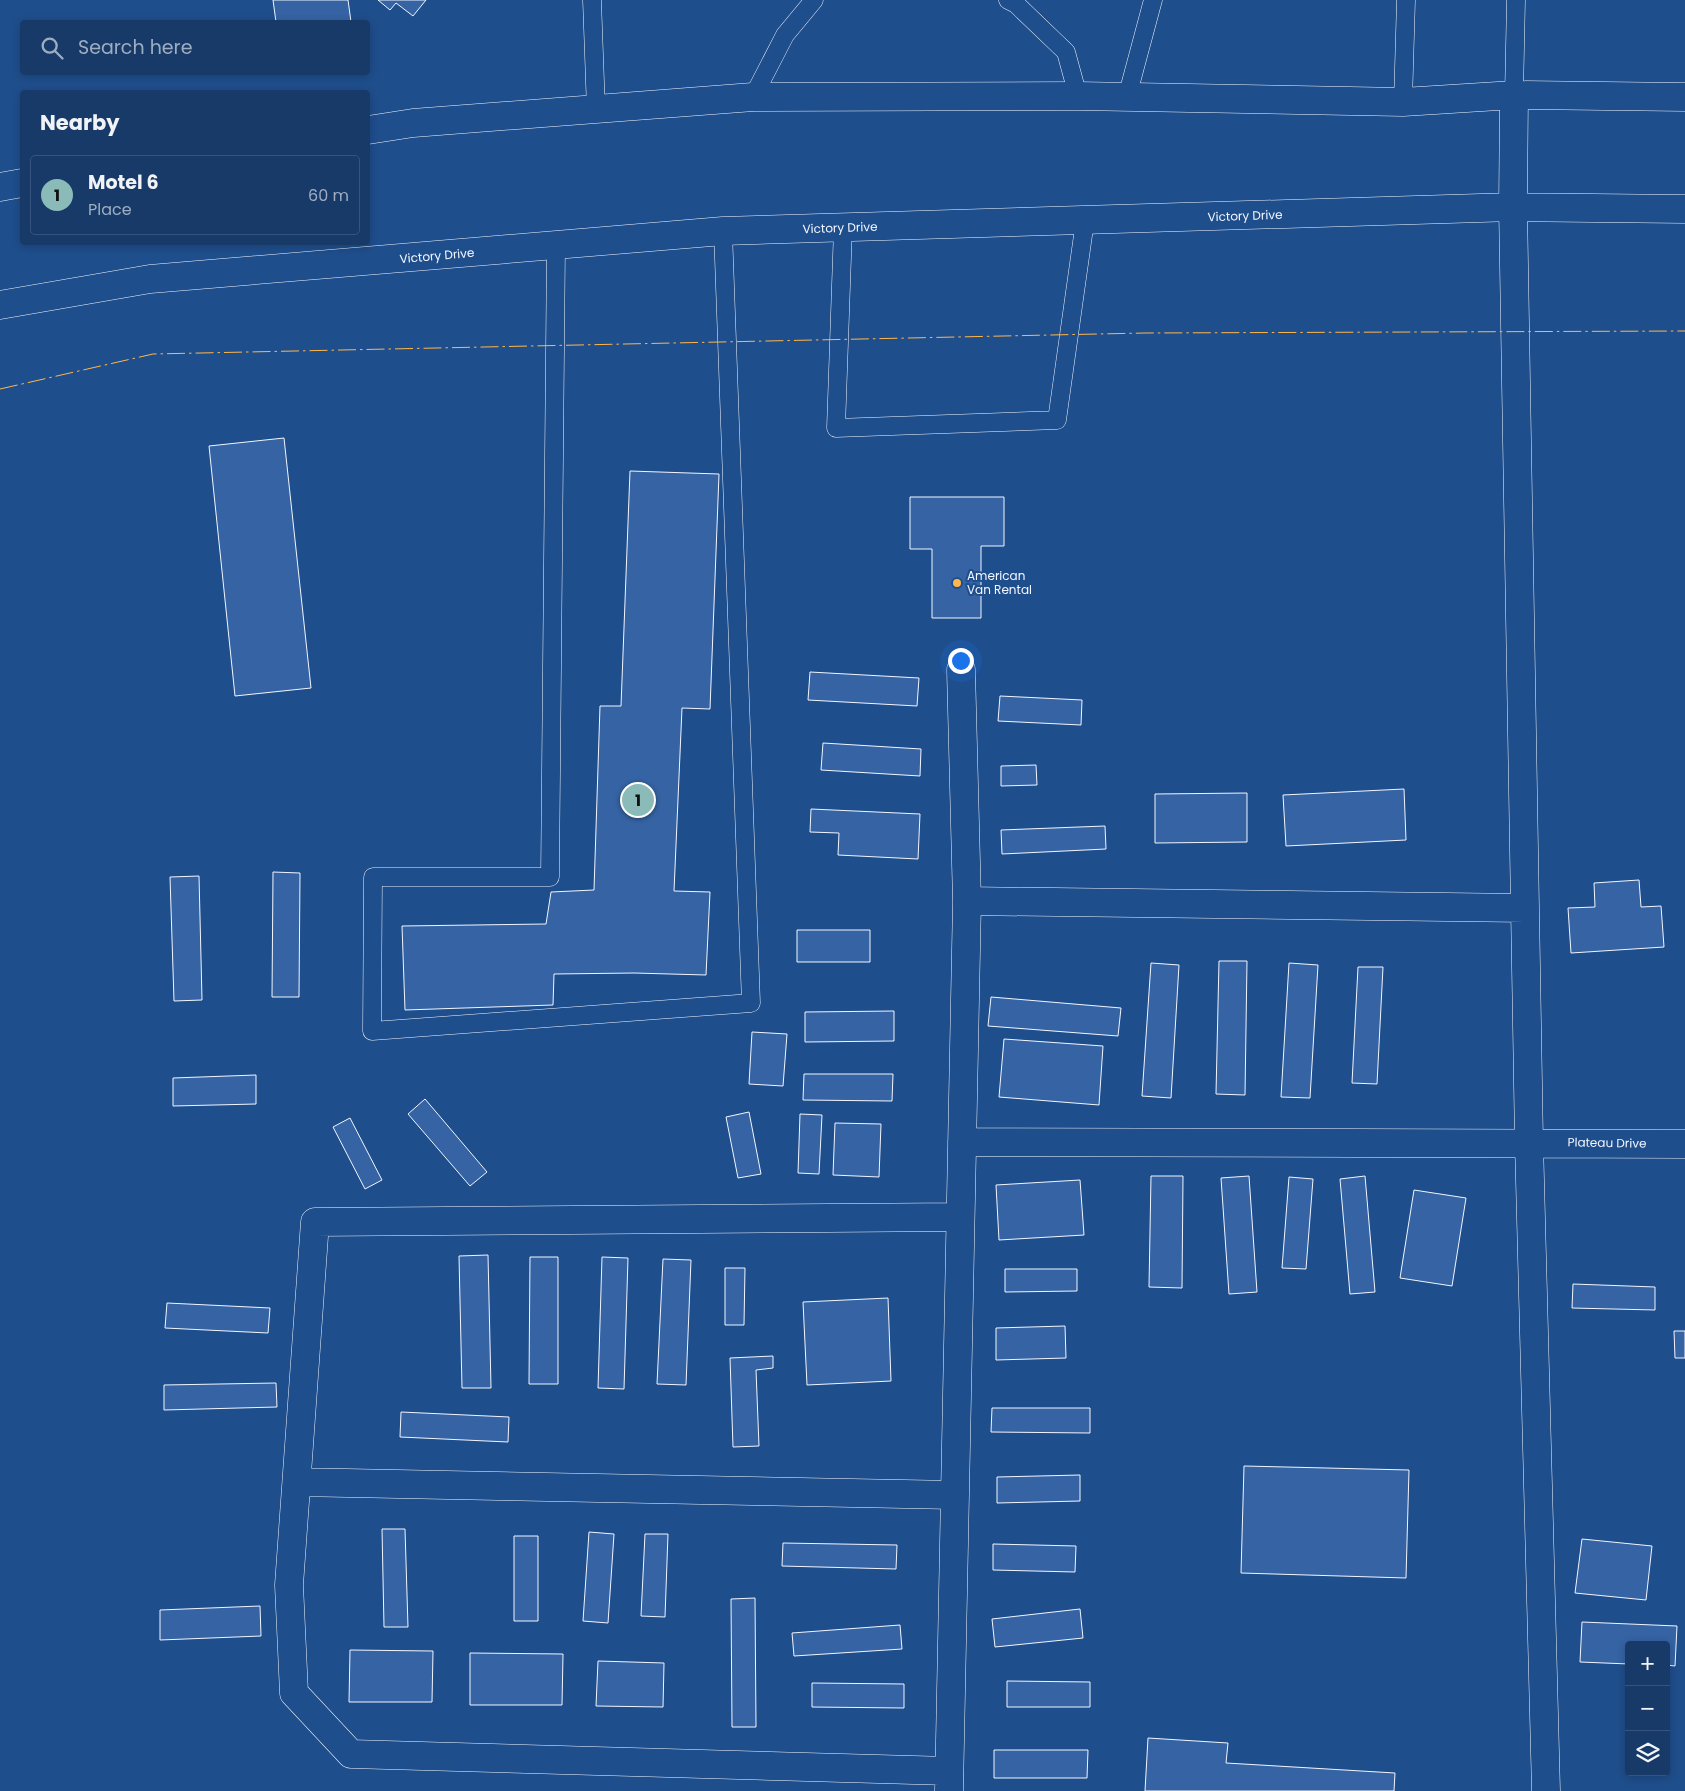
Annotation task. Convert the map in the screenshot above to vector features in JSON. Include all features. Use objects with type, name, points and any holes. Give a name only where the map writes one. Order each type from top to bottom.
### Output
[{"type":"main road","points":[[370,130],[413,123],[753,97],[1078,96],[1403,102],[1514,95],[1685,97]]},
{"type":"main road","points":[[1514,95],[1513,207],[1529,1142],[1546,1791]]},
{"type":"main road","points":[[0,187],[20,183]]},
{"type":"main road","name":"Victory Drive","points":[[0,305],[150,279],[723,231],[1513,207],[1685,209]]},
{"type":"main road","points":[[960,1218],[315,1222],[289,1585],[294,1693],[351,1754],[949,1781],[967,900],[961,670]]},
{"type":"main road","points":[[967,900],[1525,908]]},
{"type":"main road","name":"Plateau Drive","points":[[962,1142],[1529,1142],[1685,1144]]},
{"type":"main road","points":[[297,1482],[955,1495]]},
{"type":"lane","points":[[592,0],[596,110]]},
{"type":"lane","points":[[753,97],[784,35],[814,0]]},
{"type":"lane","points":[[1008,0],[1016,4],[1066,52],[1078,96]]},
{"type":"lane","points":[[1127,98],[1153,0]]},
{"type":"lane","points":[[1403,102],[1406,0]]},
{"type":"lane","points":[[1514,95],[1516,0]]},
{"type":"lane","points":[[843,228],[836,428],[1056,420],[1085,220]]},
{"type":"lane","points":[[556,246],[550,877],[373,877],[372,1031],[751,1003],[723,231]]},
{"type":"building","points":[[273,0],[348,0],[351,20],[276,20]]},
{"type":"building","points":[[378,0],[426,0],[413,16],[396,3],[390,10]]},
{"type":"building","points":[[284,438],[311,688],[235,696],[209,446]]},
{"type":"building","points":[[630,471],[719,474],[710,709],[682,708],[674,891],[710,892],[706,975],[634,973],[554,974],[553,1005],[405,1010],[402,926],[546,924],[551,892],[594,890],[600,706],[621,706]]},
{"type":"building","name":"American Van Rental","points":[[910,497],[1004,497],[1004,546],[981,546],[981,618],[932,618],[932,549],[910,549]]},
{"type":"building","points":[[810,672],[919,678],[917,706],[808,700]]},
{"type":"building","points":[[1000,696],[1082,700],[1081,725],[998,721]]},
{"type":"building","points":[[823,743],[921,749],[920,776],[821,770]]},
{"type":"building","points":[[1036,765],[1037,785],[1001,786],[1001,766]]},
{"type":"building","points":[[1404,789],[1406,840],[1286,846],[1283,795]]},
{"type":"building","points":[[1247,793],[1247,842],[1155,843],[1155,794]]},
{"type":"building","points":[[811,809],[920,814],[918,859],[838,855],[839,833],[810,832]]},
{"type":"building","points":[[1105,826],[1106,849],[1002,854],[1001,830]]},
{"type":"building","points":[[273,872],[300,873],[299,997],[272,997]]},
{"type":"building","points":[[199,876],[202,1000],[174,1001],[170,877]]},
{"type":"building","points":[[1639,880],[1641,907],[1661,906],[1664,947],[1571,953],[1568,908],[1595,907],[1594,883]]},
{"type":"building","points":[[797,930],[870,930],[870,962],[797,962]]},
{"type":"building","points":[[1219,961],[1247,961],[1245,1095],[1216,1094]]},
{"type":"building","points":[[1151,963],[1179,965],[1171,1098],[1142,1096]]},
{"type":"building","points":[[1289,963],[1318,965],[1310,1098],[1281,1097]]},
{"type":"building","points":[[1358,967],[1383,967],[1377,1084],[1352,1083]]},
{"type":"building","points":[[991,997],[1121,1008],[1118,1036],[988,1026]]},
{"type":"building","points":[[894,1011],[894,1041],[805,1042],[805,1012]]},
{"type":"building","points":[[752,1032],[787,1034],[783,1086],[749,1084]]},
{"type":"building","points":[[1004,1039],[1103,1046],[1099,1105],[999,1097]]},
{"type":"building","points":[[804,1074],[893,1074],[892,1101],[803,1100]]},
{"type":"building","points":[[256,1075],[256,1104],[173,1106],[173,1078]]},
{"type":"building","points":[[425,1099],[487,1172],[470,1186],[408,1114]]},
{"type":"building","points":[[749,1112],[761,1174],[738,1178],[726,1117]]},
{"type":"building","points":[[800,1114],[822,1115],[819,1174],[798,1173]]},
{"type":"building","points":[[350,1118],[382,1180],[365,1189],[333,1127]]},
{"type":"building","points":[[835,1123],[881,1124],[879,1177],[833,1175]]},
{"type":"building","points":[[1151,1176],[1183,1176],[1182,1288],[1149,1287]]},
{"type":"building","points":[[1249,1176],[1257,1292],[1229,1294],[1221,1178]]},
{"type":"building","points":[[1365,1176],[1375,1292],[1350,1294],[1340,1179]]},
{"type":"building","points":[[1289,1177],[1313,1179],[1306,1269],[1282,1268]]},
{"type":"building","points":[[1080,1180],[1084,1235],[999,1240],[996,1185]]},
{"type":"building","points":[[1414,1190],[1466,1198],[1452,1286],[1400,1278]]},
{"type":"building","points":[[488,1255],[491,1388],[462,1388],[459,1256]]},
{"type":"building","points":[[530,1257],[558,1257],[558,1384],[529,1384]]},
{"type":"building","points":[[602,1257],[628,1258],[624,1389],[598,1388]]},
{"type":"building","points":[[663,1259],[691,1260],[686,1385],[657,1384]]},
{"type":"building","points":[[725,1268],[745,1268],[744,1325],[725,1325]]},
{"type":"building","points":[[1005,1269],[1077,1269],[1077,1291],[1005,1292]]},
{"type":"building","points":[[1573,1284],[1655,1287],[1655,1310],[1572,1308]]},
{"type":"building","points":[[888,1298],[891,1381],[807,1385],[803,1302]]},
{"type":"building","points":[[167,1303],[270,1308],[268,1333],[165,1328]]},
{"type":"building","points":[[1065,1326],[1066,1358],[996,1360],[996,1328]]},
{"type":"building","points":[[1674,1331],[1685,1331],[1685,1358],[1675,1358]]},
{"type":"building","points":[[773,1356],[773,1368],[756,1370],[759,1446],[733,1447],[730,1358]]},
{"type":"building","points":[[276,1383],[277,1407],[164,1410],[164,1385]]},
{"type":"building","points":[[992,1408],[1090,1408],[1090,1433],[991,1432]]},
{"type":"building","points":[[401,1412],[509,1417],[508,1442],[400,1437]]},
{"type":"building","points":[[1244,1466],[1409,1470],[1406,1578],[1241,1573]]},
{"type":"building","points":[[1080,1475],[1080,1501],[997,1503],[997,1477]]},
{"type":"building","points":[[382,1529],[405,1529],[408,1627],[384,1627]]},
{"type":"building","points":[[589,1532],[614,1534],[608,1623],[583,1621]]},
{"type":"building","points":[[645,1534],[668,1534],[665,1617],[641,1616]]},
{"type":"building","points":[[514,1536],[538,1536],[538,1621],[514,1621]]},
{"type":"building","points":[[1582,1539],[1652,1546],[1646,1600],[1575,1593]]},
{"type":"building","points":[[783,1543],[897,1545],[896,1569],[782,1566]]},
{"type":"building","points":[[993,1544],[1076,1546],[1075,1572],[993,1570]]},
{"type":"building","points":[[755,1598],[756,1727],[732,1727],[731,1599]]},
{"type":"building","points":[[260,1606],[261,1636],[160,1640],[160,1610]]},
{"type":"building","points":[[1080,1609],[1083,1638],[995,1647],[992,1619]]},
{"type":"building","points":[[1582,1622],[1677,1626],[1675,1666],[1670,1665],[1670,1641],[1625,1641],[1625,1664],[1580,1662]]},
{"type":"building","points":[[900,1625],[902,1649],[794,1656],[792,1633]]},
{"type":"building","points":[[350,1650],[433,1651],[432,1702],[349,1702]]},
{"type":"building","points":[[470,1653],[563,1654],[562,1705],[470,1705]]},
{"type":"building","points":[[598,1661],[664,1663],[663,1707],[596,1706]]},
{"type":"building","points":[[1007,1681],[1090,1682],[1090,1707],[1007,1707]]},
{"type":"building","points":[[812,1683],[904,1684],[904,1708],[812,1707]]},
{"type":"building","points":[[1148,1738],[1228,1743],[1226,1763],[1395,1773],[1394,1791],[1145,1791]]},
{"type":"building","points":[[994,1750],[1088,1750],[1087,1778],[994,1778]]},
{"type":"power","points":[[0,389],[153,354],[1145,333],[1685,331]]},
{"type":"place","name":"American Van Rental","points":[[957,583]]},
{"type":"place","name":"Motel 6","points":[[638,800]]}]
